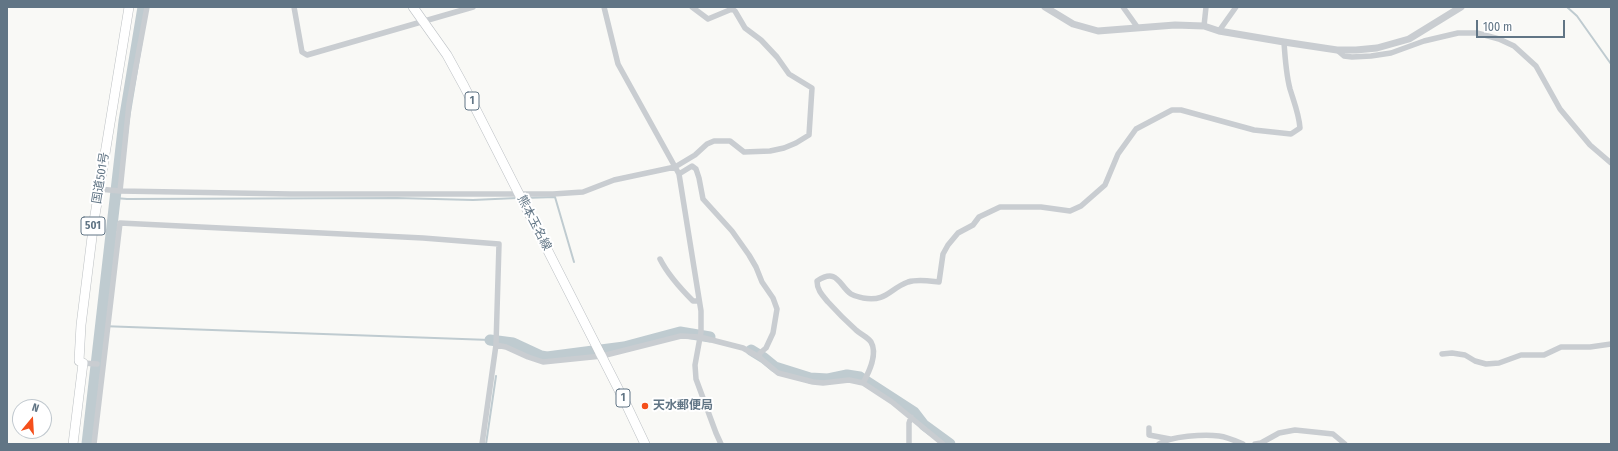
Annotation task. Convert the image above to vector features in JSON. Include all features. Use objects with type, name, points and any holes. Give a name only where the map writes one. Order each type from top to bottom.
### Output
[{"type":"main road","name":"国道501号","points":[[73,444],[85,363],[79,361],[81,325],[129,7]]},
{"type":"main road","name":"熊本玉名線","points":[[413,7],[446,55],[464,86],[595,342],[644,444]]},
{"type":"street","points":[[117,191],[129,104],[147,7]]},
{"type":"street","points":[[294,7],[302,52],[307,55],[472,7]]},
{"type":"street","points":[[604,7],[618,64],[679,174],[699,301],[701,335],[695,365],[696,379],[721,444]]},
{"type":"street","points":[[102,189],[117,191],[523,200],[554,194],[583,192],[614,180],[675,167],[695,155],[707,144],[714,141],[730,141],[744,152],[770,151],[784,148],[796,143],[809,134],[810,99],[812,88],[789,74],[777,57],[761,40],[745,28],[735,11],[732,9],[727,10],[708,19],[692,7]]},
{"type":"street","points":[[1045,7],[1073,24],[1098,31],[1175,25],[1204,26],[1219,31],[1337,50],[1377,48],[1396,44],[1420,33],[1461,7]]},
{"type":"street","points":[[1123,7],[1138,28]]},
{"type":"street","points":[[1204,26],[1206,7]]},
{"type":"street","points":[[1219,31],[1236,7]]},
{"type":"street","points":[[1337,50],[1344,56],[1371,56],[1391,53],[1424,41],[1458,33],[1477,33],[1499,39],[1514,46],[1536,66],[1560,109],[1590,145],[1611,163]]},
{"type":"street","points":[[864,382],[873,361],[870,342],[839,314],[817,287],[817,281],[824,276],[832,276],[841,281],[852,295],[877,299],[886,296],[896,288],[908,282],[939,282],[943,254],[948,245],[958,233],[973,225],[979,217],[1000,207],[1041,207],[1070,211],[1081,206],[1105,185],[1118,154],[1136,129],[1172,110],[1181,110],[1254,130],[1291,134],[1300,128],[1298,112],[1290,88],[1285,62],[1284,42]]},
{"type":"street","points":[[679,174],[692,166],[696,169],[703,199],[732,231],[756,267],[762,282],[773,298],[777,309],[772,333],[766,348],[759,356]]},
{"type":"street","points":[[94,444],[120,223],[423,238],[499,244],[496,344],[482,444]]},
{"type":"street","points":[[660,259],[664,268],[676,285],[692,301],[699,301]]},
{"type":"street","points":[[496,344],[513,349],[528,357],[543,362],[601,354],[681,336],[701,335],[743,348],[759,356],[778,373],[813,382],[823,383],[849,380],[864,382],[892,402],[943,444]]},
{"type":"street","points":[[1442,354],[1452,353],[1465,355],[1475,361],[1486,364],[1499,363],[1521,355],[1544,355],[1561,347],[1590,347],[1609,343],[1611,344]]},
{"type":"street","points":[[85,363],[97,364]]},
{"type":"street","points":[[909,444],[909,423],[911,418]]},
{"type":"street","points":[[1148,428],[1149,436],[1175,439]]},
{"type":"street","points":[[1254,444],[1261,443],[1279,433],[1295,430],[1333,434],[1345,444]]},
{"type":"street","points":[[1159,444],[1187,436],[1218,436],[1243,444]]},
{"type":"waterway","points":[[87,444],[124,121],[143,7]]},
{"type":"waterway","points":[[1567,7],[1577,16],[1611,64]]},
{"type":"waterway","points":[[524,198],[555,197],[574,262]]},
{"type":"waterway","points":[[115,198],[397,198],[473,200],[517,198]]},
{"type":"waterway","points":[[101,326],[490,340]]},
{"type":"waterway","points":[[490,340],[513,343],[541,356],[547,357],[624,347],[680,332],[710,337]]},
{"type":"waterway","points":[[751,350],[775,367],[810,378],[828,379],[847,375],[860,377],[914,412],[924,425],[950,444]]},
{"type":"waterway","points":[[486,444],[496,376]]},
{"type":"place","name":"天水郵便局","points":[[645,406]]}]
